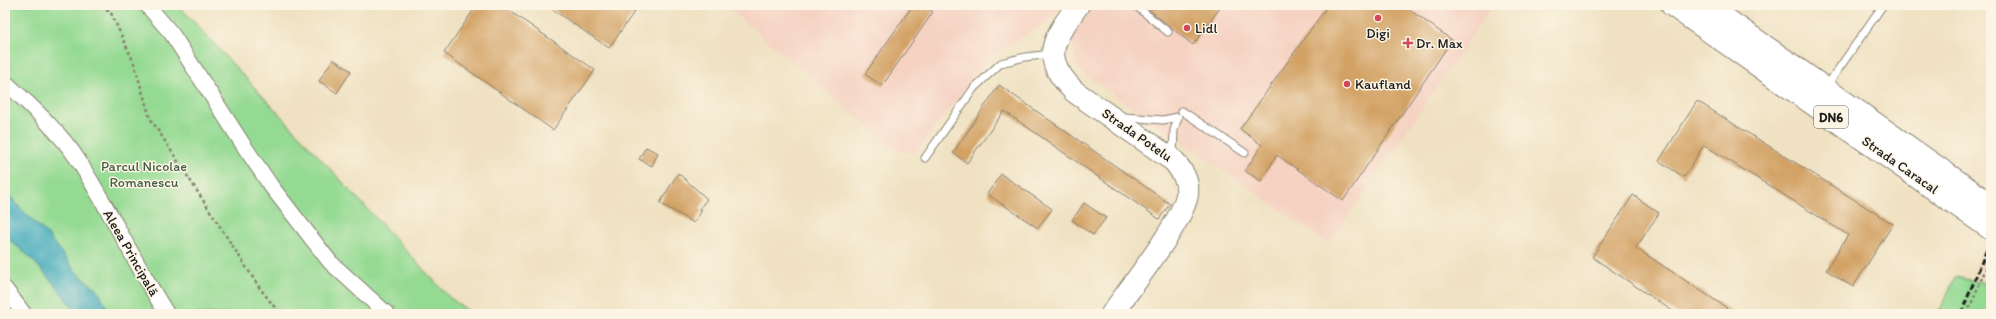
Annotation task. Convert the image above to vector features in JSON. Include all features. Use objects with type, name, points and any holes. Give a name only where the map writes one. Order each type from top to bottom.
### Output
[{"type":"main road","name":"Strada Potelu","points":[[1078,5],[1058,32],[1055,42],[1055,67],[1062,80],[1075,92],[1174,161],[1184,174],[1187,186],[1187,196],[1172,227],[1112,314]]},
{"type":"main road","name":"Strada Caracal","points":[[1672,5],[1991,228]]},
{"type":"main road","name":"Strada Caracal","points":[[1706,5],[1991,205]]},
{"type":"street","points":[[147,5],[172,34],[244,146],[330,262],[387,314]]},
{"type":"street","name":"Aleea Principală","points":[[5,82],[38,112],[78,159],[144,278],[167,314]]},
{"type":"street","points":[[5,289],[24,314]]},
{"type":"lane","points":[[1135,5],[1168,32]]},
{"type":"lane","points":[[1825,88],[1883,5]]},
{"type":"lane","points":[[925,158],[974,88],[1001,63],[1025,57],[1054,54]]},
{"type":"lane","points":[[1100,109],[1134,119],[1163,120],[1178,116],[1174,130],[1174,161]]},
{"type":"lane","points":[[1182,111],[1245,153]]},
{"type":"path","points":[[102,5],[111,13],[134,63],[150,118],[259,287],[280,314]]},
{"type":"path","points":[[1967,314],[1991,256]]},
{"type":"shaded area","points":[[730,5],[1061,5],[1051,20],[989,57],[915,153],[897,151],[729,8]]},
{"type":"shaded area","points":[[1091,5],[1493,5],[1329,244],[1078,70],[1071,36]]},
{"type":"green space","name":"Parcul Nicolae Romanescu","points":[[5,5],[178,5],[450,298],[473,314],[5,314]]},
{"type":"green space","points":[[1955,277],[1991,284],[1991,314],[1938,314]]},
{"type":"water","points":[[5,190],[22,210],[47,234],[78,274],[98,290],[110,314],[77,314],[35,263],[5,237]]},
{"type":"building","points":[[477,5],[501,5],[595,70],[553,130],[444,53]]},
{"type":"building","points":[[546,5],[639,5],[609,48]]},
{"type":"building","points":[[913,5],[922,5],[933,12],[882,86],[865,74]]},
{"type":"building","name":"Lidl","points":[[1151,5],[1222,5],[1193,45],[1148,9]]},
{"type":"building","name":"Kaufland","points":[[1328,5],[1403,5],[1452,40],[1343,201],[1277,155],[1261,181],[1245,171],[1262,145],[1240,129]]},
{"type":"building","points":[[333,59],[351,71],[337,93],[319,81]]},
{"type":"building","points":[[999,85],[1170,204],[1159,219],[1004,111],[967,163],[953,153]]},
{"type":"building","points":[[1697,101],[1893,224],[1853,287],[1826,270],[1848,235],[1704,145],[1684,177],[1659,161]]},
{"type":"building","points":[[646,147],[658,153],[652,166],[639,159]]},
{"type":"building","points":[[678,173],[707,199],[699,209],[702,210],[694,223],[660,203]]},
{"type":"building","points":[[1001,174],[1052,209],[1038,228],[987,194]]},
{"type":"building","points":[[1633,195],[1659,213],[1636,248],[1736,314],[1677,314],[1592,257]]},
{"type":"building","points":[[1084,203],[1106,218],[1093,235],[1072,220]]},
{"type":"railway","points":[[1961,314],[1991,239]]},
{"type":"place","name":"Digi","points":[[1378,18]]},
{"type":"place","name":"Lidl","points":[[1187,28]]},
{"type":"place","name":"Dr. Max","points":[[1408,43]]},
{"type":"place","name":"Kaufland","points":[[1347,84]]}]
